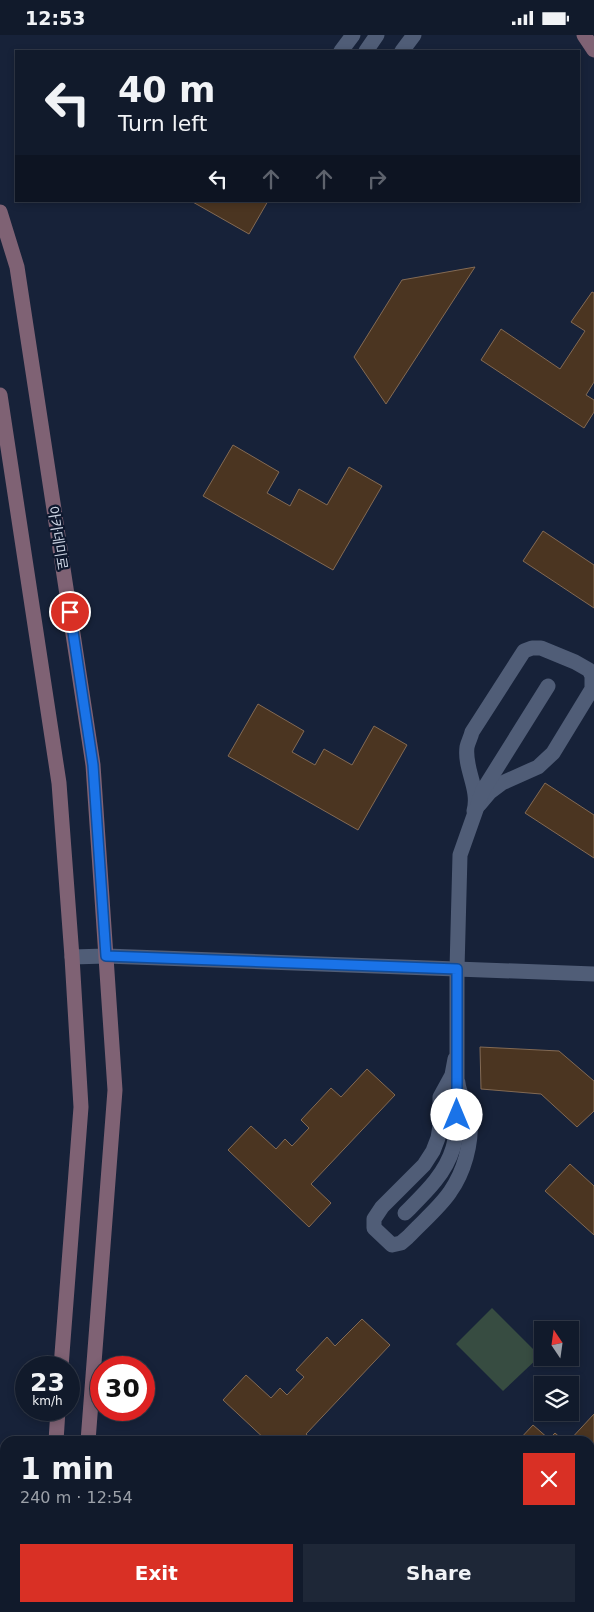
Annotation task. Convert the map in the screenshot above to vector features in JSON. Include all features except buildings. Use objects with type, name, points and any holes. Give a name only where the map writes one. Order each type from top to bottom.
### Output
[{"type":"main road","points":[[584,35],[594,50]]},
{"type":"main road","name":"아카데미로","points":[[0,212],[17,267],[93,765],[115,1090],[88,1436]]},
{"type":"main road","points":[[0,395],[59,783],[72,957],[81,1107],[62,1356]]},
{"type":"main road","points":[[56,1436],[57,1421]]},
{"type":"street","points":[[342,50],[353,35]]},
{"type":"street","points":[[367,50],[377,35]]},
{"type":"street","points":[[403,50],[414,35]]},
{"type":"street","points":[[532,648],[541,648],[589,670],[592,676],[592,689],[554,753],[538,767],[502,783],[490,792],[481,802],[472,818],[475,794],[467,759],[467,746],[472,732],[524,651],[532,648]]},
{"type":"street","points":[[405,1213],[433,1185],[444,1167],[453,1148],[457,1125],[457,969],[460,855],[482,790],[548,685]]},
{"type":"street","points":[[72,957],[106,956],[594,974]]},
{"type":"street","points":[[457,1050],[452,1075],[440,1097],[440,1126],[438,1139],[433,1151],[424,1165],[382,1207],[374,1219],[374,1228],[392,1245],[401,1243],[408,1237],[450,1193],[460,1175],[468,1149],[470,1118],[468,1109],[458,1091],[457,1078]]},
{"type":"green space","points":[[492,1308],[534,1350],[534,1362],[503,1391],[456,1344]]},
{"type":"route","points":[[70,612],[93,765],[106,956],[457,969],[457,1115]]}]
